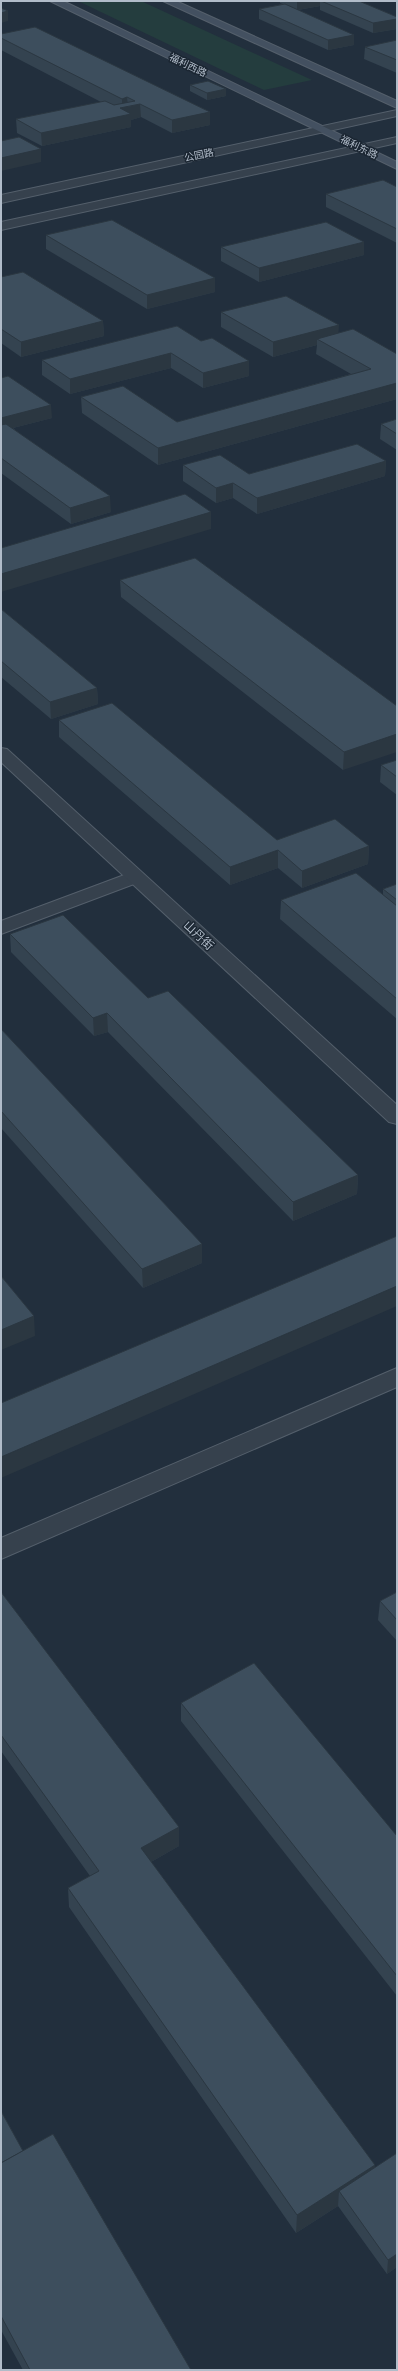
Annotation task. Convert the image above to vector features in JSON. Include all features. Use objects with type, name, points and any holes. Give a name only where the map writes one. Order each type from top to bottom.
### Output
[{"type":"main road","name":"福利西路","points":[[56,1],[320,129]]},
{"type":"main road","points":[[168,1],[397,105]]},
{"type":"main road","name":"福利东路","points":[[320,129],[397,166]]},
{"type":"street","name":"公园路","points":[[1,199],[397,113]]},
{"type":"street","points":[[1,226],[397,140]]},
{"type":"street","name":"山丹街","points":[[1,753],[397,1117]]},
{"type":"street","points":[[1,928],[135,877]]},
{"type":"street","points":[[1,1549],[397,1377]]},
{"type":"green space","points":[[78,1],[141,1],[312,80],[264,90]]},
{"type":"building","points":[[321,1],[359,1],[397,17],[397,19],[373,23]]},
{"type":"building","points":[[285,4],[354,35],[328,40],[259,9]]},
{"type":"building","points":[[1,8],[8,11],[1,13]]},
{"type":"building","points":[[35,27],[210,112],[172,120],[140,104],[120,108],[131,114],[41,133],[16,119],[105,101],[114,105],[135,101],[127,97],[122,99],[1,38],[1,34]]},
{"type":"building","points":[[397,40],[397,60],[365,47]]},
{"type":"building","points":[[208,81],[226,89],[207,93],[190,85]]},
{"type":"building","points":[[19,137],[41,149],[1,158],[1,141]]},
{"type":"building","points":[[383,180],[397,187],[397,229],[326,194]]},
{"type":"building","points":[[112,220],[215,278],[147,295],[46,235]]},
{"type":"building","points":[[326,222],[364,242],[259,268],[221,247]]},
{"type":"building","points":[[23,272],[103,321],[21,342],[1,329],[1,277]]},
{"type":"building","points":[[286,296],[339,325],[273,342],[221,312]]},
{"type":"building","points":[[177,326],[201,341],[212,338],[249,361],[203,373],[171,353],[70,379],[42,360]]},
{"type":"building","points":[[353,329],[397,354],[397,383],[158,448],[81,397],[123,386],[177,422],[371,369],[317,339]]},
{"type":"building","points":[[8,376],[51,405],[1,418],[1,378]]},
{"type":"building","points":[[397,419],[397,434],[381,424]]},
{"type":"building","points":[[6,424],[110,496],[70,508],[1,458],[1,425]]},
{"type":"building","points":[[357,444],[386,461],[257,498],[233,483],[216,488],[183,465],[220,455],[249,474]]},
{"type":"building","points":[[185,494],[211,512],[1,574],[1,548]]},
{"type":"building","points":[[195,558],[397,706],[397,734],[344,752],[120,580]]},
{"type":"building","points":[[1,609],[97,688],[50,702],[1,661]]},
{"type":"building","points":[[112,703],[277,840],[335,819],[369,846],[302,871],[278,850],[230,867],[59,720]]},
{"type":"building","points":[[397,760],[397,777],[381,765]]},
{"type":"building","points":[[356,873],[397,906],[397,999],[281,900]]},
{"type":"building","points":[[397,884],[397,900],[383,889]]},
{"type":"building","points":[[63,915],[148,998],[168,991],[358,1175],[293,1202],[107,1013],[93,1018],[10,934]]},
{"type":"building","points":[[1,1029],[202,1244],[142,1269],[1,1111]]},
{"type":"building","points":[[397,1236],[397,1286],[1,1457],[1,1403]]},
{"type":"building","points":[[1,1276],[34,1316],[1,1330]]},
{"type":"building","points":[[1,1592],[179,1827],[141,1848],[375,2165],[297,2215],[68,1888],[99,1871],[1,1735]]},
{"type":"building","points":[[397,1592],[397,1620],[380,1601]]},
{"type":"building","points":[[254,1663],[397,1836],[397,1976],[181,1703]]},
{"type":"building","points":[[1,2111],[23,2151],[1,2163]]},
{"type":"building","points":[[53,2134],[191,2370],[30,2370],[1,2316],[1,2163]]},
{"type":"building","points":[[397,2153],[397,2254],[388,2260],[339,2191]]}]
